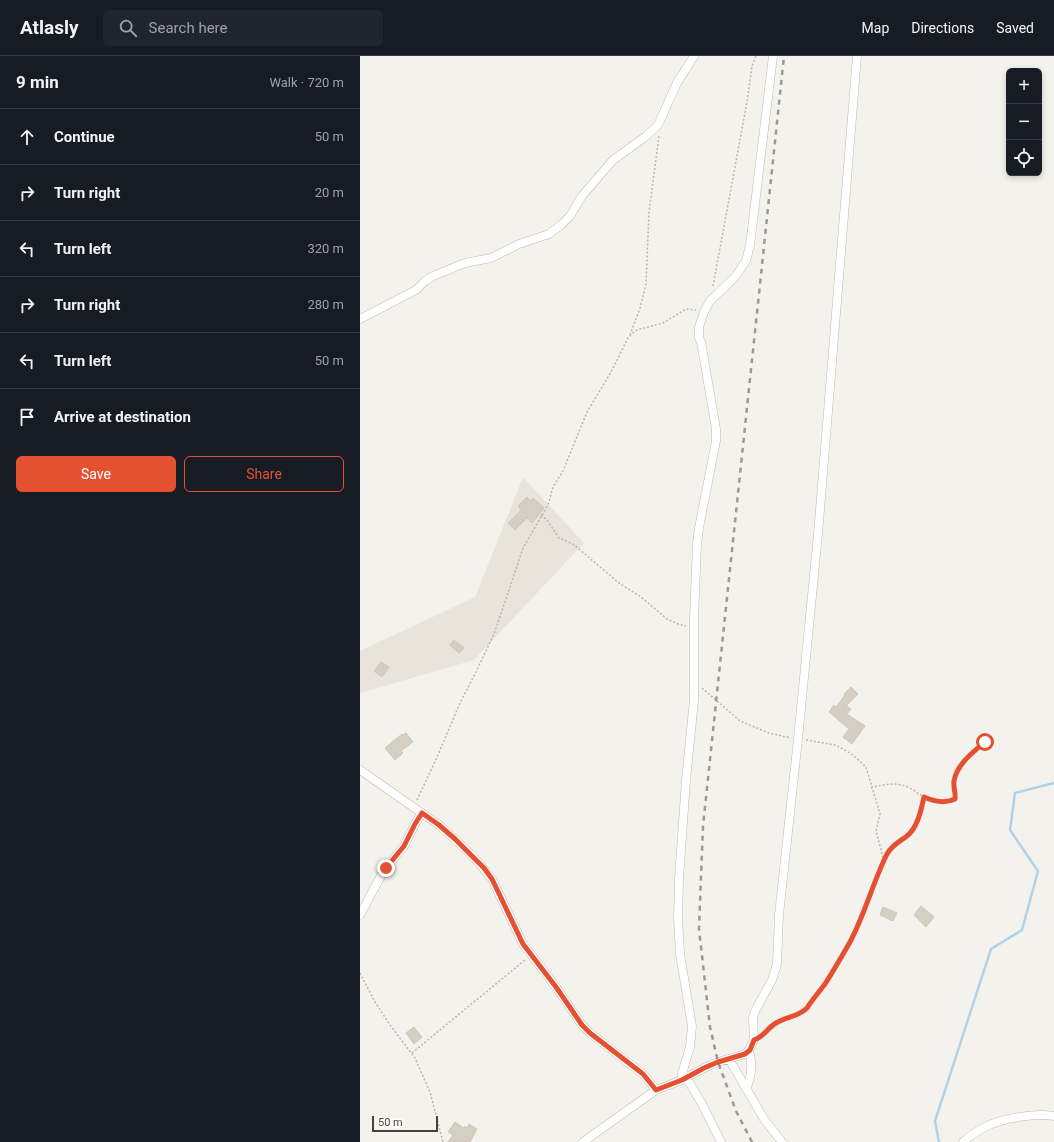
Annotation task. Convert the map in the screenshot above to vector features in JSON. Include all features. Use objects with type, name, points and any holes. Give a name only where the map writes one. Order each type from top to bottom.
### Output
[{"type":"street","points":[[360,319],[416,290],[424,281],[433,276],[465,263],[491,258],[518,244],[549,234],[555,230],[565,222],[582,196],[613,160],[645,137],[658,124],[677,83],[694,56]]},
{"type":"street","points":[[721,1142],[702,1104],[682,1074],[690,1048],[692,1026],[680,954],[678,918],[679,879],[686,780],[693,718],[694,626],[699,528],[716,441],[716,429],[699,333],[704,312],[710,301],[735,277],[746,261],[750,245],[773,56]]},
{"type":"street","points":[[584,1142],[656,1090],[684,1079],[711,1065],[745,1054],[750,1050],[754,1040],[753,1018],[772,980],[777,964],[779,915],[818,534],[857,56]]},
{"type":"street","points":[[360,770],[439,825],[484,868],[492,879],[517,932],[531,955],[556,987],[582,1025],[596,1038],[643,1074],[656,1090]]},
{"type":"street","points":[[360,915],[382,874],[404,846],[422,813]]},
{"type":"street","points":[[746,1089],[750,1081],[752,1070],[750,1050]]},
{"type":"street","points":[[729,1059],[764,1119],[782,1142]]},
{"type":"street","points":[[963,1142],[986,1127],[1003,1121],[1037,1115],[1054,1116]]},
{"type":"path","points":[[713,286],[747,102],[752,66],[756,56]]},
{"type":"path","points":[[414,808],[460,703],[494,634],[523,548],[548,505],[553,487],[563,471],[587,412],[630,335],[640,308],[646,284],[649,212],[658,140],[658,124]]},
{"type":"path","points":[[630,335],[640,329],[663,322],[686,309],[704,312]]},
{"type":"path","points":[[541,515],[552,527],[559,538],[573,544],[619,583],[641,597],[667,619],[678,624],[694,626]]},
{"type":"path","points":[[694,681],[740,721],[769,733],[835,745],[853,755],[866,767],[871,788],[880,814],[876,827],[876,835],[884,861]]},
{"type":"path","points":[[871,788],[887,784],[898,785],[908,787],[932,801],[943,802],[955,799],[953,786],[956,774],[962,764],[985,742]]},
{"type":"path","points":[[754,1040],[759,1039],[764,1035],[768,1028],[776,1023],[801,1014],[807,1008],[834,970],[850,941],[891,847],[908,835],[914,826],[919,818],[924,797]]},
{"type":"path","points":[[412,1053],[531,955]]},
{"type":"path","points":[[360,973],[375,1002],[412,1053],[430,1092],[443,1142]]},
{"type":"shaded area","points":[[523,477],[584,543],[474,660],[360,693],[360,651],[475,597]]},
{"type":"building","points":[[527,497],[530,501],[533,498],[544,508],[532,523],[527,518],[515,530],[508,523],[521,510],[518,506]]},
{"type":"building","points":[[454,640],[464,648],[459,653],[450,645]]},
{"type":"building","points":[[381,662],[389,667],[382,677],[374,671]]},
{"type":"building","points":[[851,687],[858,694],[846,706],[851,709],[847,714],[865,726],[852,744],[843,737],[849,729],[829,712],[834,705],[836,707],[845,695],[844,694]]},
{"type":"building","points":[[406,733],[413,742],[401,751],[403,753],[395,760],[385,748],[402,734],[403,735]]},
{"type":"building","points":[[921,906],[934,917],[926,927],[914,915]]},
{"type":"building","points":[[883,907],[897,913],[893,921],[880,915]]},
{"type":"building","points":[[414,1027],[422,1037],[414,1044],[406,1033]]},
{"type":"building","points":[[455,1122],[464,1128],[465,1126],[467,1128],[469,1124],[477,1129],[470,1142],[448,1142],[453,1135],[448,1132]]},
{"type":"waterway","points":[[939,1142],[935,1121],[991,949],[1022,930],[1038,871],[1010,830],[1015,793],[1054,783]]},
{"type":"railway","points":[[752,1142],[736,1111],[718,1062],[710,1027],[699,929],[703,826],[784,56]]},
{"type":"route","points":[[386,868],[404,846],[422,813],[439,825],[473,856],[492,879],[523,944],[556,987],[582,1025],[590,1033],[643,1074],[656,1090],[682,1080],[718,1062],[745,1054],[750,1050],[754,1040],[759,1039],[764,1035],[768,1028],[785,1019],[801,1014],[807,1008],[834,970],[850,941],[865,908],[877,875],[891,847],[912,831],[919,818],[924,797],[932,801],[943,802],[952,801],[955,799],[953,786],[956,774],[962,764],[985,742]]}]
